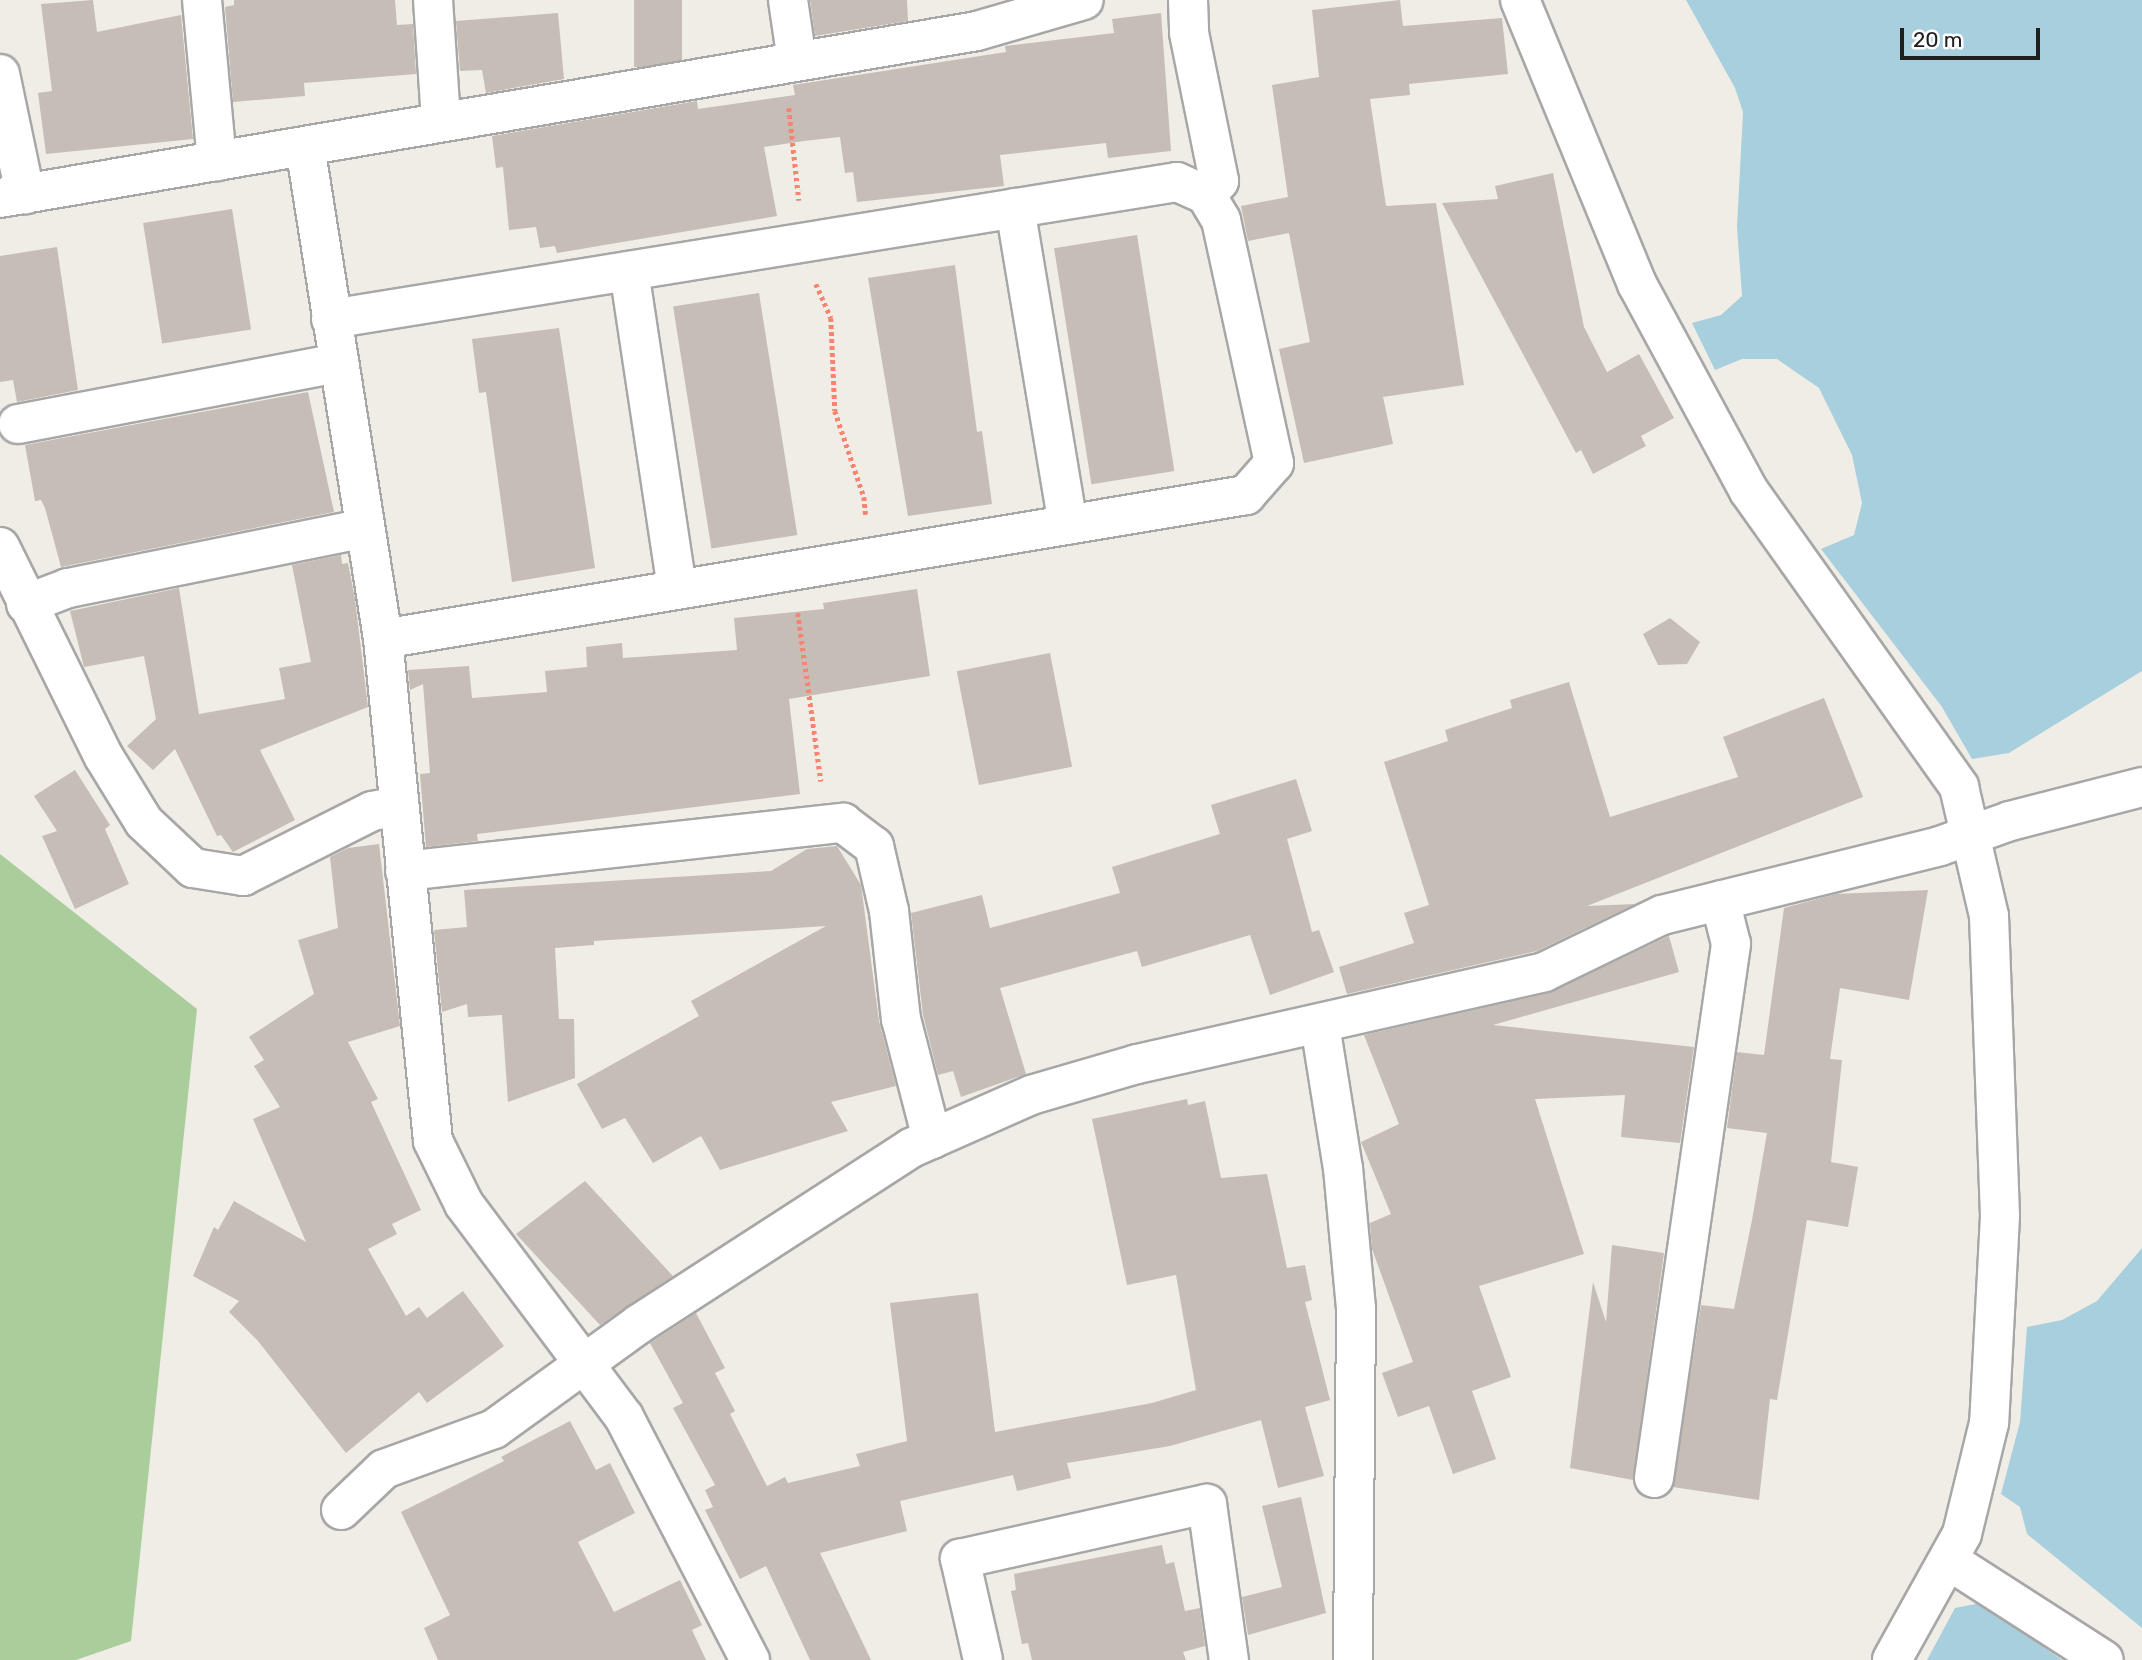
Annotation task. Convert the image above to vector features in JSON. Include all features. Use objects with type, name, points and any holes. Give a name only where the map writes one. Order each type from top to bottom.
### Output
[{"type":"street","points":[[202,0],[218,161]]},
{"type":"street","points":[[433,0],[441,122]]},
{"type":"street","points":[[788,0],[791,62]]},
{"type":"street","points":[[0,74],[13,196],[977,31],[1084,0]]},
{"type":"street","points":[[1188,0],[1189,33],[1219,181],[1206,195]]},
{"type":"street","points":[[1520,0],[1637,284],[1749,491],[1959,786],[1989,916],[2000,1216],[1989,1423],[1962,1534],[1892,1660]]},
{"type":"street","points":[[305,146],[383,639],[433,1141],[442,1165],[464,1204],[624,1417],[750,1660]]},
{"type":"street","points":[[331,319],[1177,182],[1206,195],[1221,220],[1274,463],[1246,495],[383,639]]},
{"type":"street","points":[[1016,208],[1068,525]]},
{"type":"street","points":[[629,271],[677,589]]},
{"type":"street","points":[[18,424],[338,363]]},
{"type":"street","points":[[26,604],[68,588],[365,528]]},
{"type":"street","points":[[0,547],[104,757],[145,822],[193,868],[243,876],[372,811],[399,806]]},
{"type":"street","points":[[341,1510],[384,1469],[494,1429],[585,1366],[639,1324],[911,1148],[1031,1095],[1111,1072],[1544,972],[1662,915],[1940,846],[1970,833],[2142,787]]},
{"type":"street","points":[[405,871],[843,823],[874,846],[888,911],[901,1018],[932,1139]]},
{"type":"street","points":[[1654,1478],[1731,944],[1720,900]]},
{"type":"street","points":[[1320,1025],[1343,1168],[1356,1309],[1353,1660]]},
{"type":"street","points":[[983,1660],[960,1559],[1207,1504],[1229,1660]]},
{"type":"street","points":[[1948,1560],[2104,1660]]},
{"type":"path","points":[[791,62],[805,242],[815,282],[831,318],[835,411],[864,497],[869,558]]},
{"type":"path","points":[[794,570],[827,824]]},
{"type":"green space","points":[[0,854],[197,1009],[131,1641],[76,1660],[0,1660]]},
{"type":"water","points":[[1686,0],[2142,0],[2142,671],[2009,753],[1972,759],[1942,707],[1821,549],[1854,535],[1862,503],[1852,455],[1819,388],[1777,359],[1742,359],[1715,370],[1692,323],[1721,315],[1742,296],[1737,227],[1743,112],[1735,88]]},
{"type":"water","points":[[2142,1248],[2142,1628],[2027,1534],[2020,1507],[2001,1494],[2020,1422],[2027,1327],[2062,1320],[2097,1301]]},
{"type":"water","points":[[1981,1603],[2062,1660],[1927,1660],[1955,1608]]},
{"type":"building","points":[[93,0],[97,32],[181,15],[193,139],[46,154],[38,93],[52,91],[41,4]]},
{"type":"building","points":[[234,0],[395,0],[397,25],[413,24],[416,74],[304,83],[305,96],[233,102],[225,7],[234,5]]},
{"type":"building","points":[[634,0],[682,0],[682,67],[634,67]]},
{"type":"building","points":[[810,0],[907,0],[908,21],[815,36]]},
{"type":"building","points":[[1400,0],[1403,26],[1502,18],[1508,74],[1409,84],[1410,95],[1370,99],[1386,206],[1436,203],[1464,385],[1383,397],[1393,444],[1304,463],[1279,349],[1310,342],[1289,233],[1248,241],[1241,206],[1288,197],[1272,85],[1319,77],[1312,10]]},
{"type":"building","points":[[558,13],[564,79],[486,93],[482,70],[460,71],[456,21]]},
{"type":"building","points":[[1161,13],[1171,151],[1108,158],[1106,143],[1000,155],[1004,186],[857,202],[853,172],[845,173],[840,137],[804,141],[764,147],[777,216],[557,253],[555,246],[540,248],[536,227],[509,230],[503,167],[496,168],[492,136],[697,101],[698,109],[795,95],[793,85],[1006,52],[1005,46],[1114,33],[1112,19]]},
{"type":"building","points":[[1553,173],[1584,327],[1607,372],[1639,354],[1674,418],[1641,436],[1646,446],[1593,474],[1581,450],[1576,453],[1442,203],[1498,199],[1495,186]]},
{"type":"building","points":[[232,209],[251,329],[162,344],[143,223]]},
{"type":"building","points":[[1137,235],[1174,471],[1091,484],[1054,248]]},
{"type":"building","points":[[57,247],[78,390],[17,402],[13,380],[0,382],[0,256]]},
{"type":"building","points":[[955,265],[977,432],[982,431],[992,504],[908,516],[868,278]]},
{"type":"building","points":[[759,293],[797,535],[711,549],[673,307]]},
{"type":"building","points":[[559,328],[595,568],[512,582],[486,392],[479,393],[472,339]]},
{"type":"building","points":[[308,392],[334,512],[61,567],[45,508],[41,500],[35,501],[25,445]]},
{"type":"building","points":[[341,555],[342,564],[348,563],[355,599],[368,707],[260,750],[295,820],[233,852],[221,835],[217,836],[175,749],[153,770],[127,746],[156,719],[144,656],[84,667],[70,611],[179,588],[199,714],[285,699],[279,668],[311,662],[292,565]]},
{"type":"building","points":[[917,589],[930,676],[789,699],[800,794],[477,834],[478,841],[426,847],[420,774],[430,773],[423,684],[410,690],[408,670],[469,666],[472,698],[547,692],[545,671],[587,667],[586,647],[622,643],[623,658],[737,650],[734,618],[824,609],[823,603]]},
{"type":"building","points":[[1670,618],[1700,642],[1687,664],[1658,665],[1643,634]]},
{"type":"building","points":[[1050,653],[1072,767],[979,785],[957,671]]},
{"type":"building","points":[[1569,682],[1610,817],[1738,777],[1723,737],[1824,698],[1863,797],[1587,906],[1635,904],[1537,951],[1347,994],[1339,967],[1414,943],[1404,913],[1429,905],[1384,762],[1448,741],[1445,730],[1512,708],[1510,700]]},
{"type":"building","points":[[75,770],[110,825],[105,829],[129,884],[75,909],[42,836],[57,831],[34,796]]},
{"type":"building","points":[[1296,779],[1312,831],[1287,839],[1312,932],[1319,930],[1334,972],[1270,995],[1250,935],[1142,967],[1137,951],[1000,988],[1026,1074],[961,1097],[953,1071],[938,1075],[923,1015],[911,913],[982,895],[990,928],[1120,893],[1112,867],[1220,834],[1211,805]]},
{"type":"building","points":[[379,844],[400,1026],[348,1042],[378,1099],[371,1102],[421,1210],[392,1224],[397,1234],[368,1249],[406,1316],[419,1307],[427,1318],[463,1291],[504,1346],[427,1403],[419,1392],[346,1453],[258,1341],[229,1312],[239,1301],[193,1276],[214,1227],[218,1230],[234,1201],[306,1242],[253,1119],[280,1107],[254,1066],[264,1060],[249,1037],[314,994],[298,940],[338,928],[330,857],[348,848]]},
{"type":"building","points":[[837,846],[861,885],[879,1021],[896,1086],[831,1102],[848,1131],[720,1170],[701,1136],[653,1163],[625,1118],[602,1129],[577,1084],[699,1016],[691,1001],[826,926],[594,941],[594,945],[555,948],[559,1019],[574,1019],[575,1078],[508,1102],[502,1015],[468,1017],[467,1004],[442,1012],[434,930],[467,927],[464,890],[771,871],[807,849]]},
{"type":"building","points":[[1928,890],[1909,1000],[1840,988],[1830,1059],[1842,1060],[1831,1162],[1858,1167],[1848,1227],[1807,1220],[1777,1400],[1770,1399],[1759,1500],[1673,1487],[1701,1305],[1734,1309],[1752,1220],[1767,1133],[1727,1128],[1737,1052],[1764,1055],[1784,908],[1836,894]]},
{"type":"building","points":[[1669,936],[1679,972],[1493,1025],[1694,1047],[1680,1143],[1621,1137],[1625,1095],[1535,1099],[1584,1254],[1479,1286],[1511,1377],[1472,1391],[1496,1459],[1453,1474],[1429,1406],[1398,1417],[1382,1373],[1413,1362],[1372,1249],[1370,1223],[1391,1214],[1361,1142],[1399,1124],[1364,1035],[1549,993]]},
{"type":"building","points":[[1187,1099],[1188,1105],[1205,1101],[1221,1178],[1267,1174],[1287,1268],[1305,1265],[1312,1300],[1305,1302],[1330,1400],[1305,1407],[1324,1476],[1278,1488],[1261,1420],[1170,1446],[1067,1463],[1071,1478],[1017,1491],[1013,1475],[900,1501],[907,1531],[820,1553],[871,1660],[810,1660],[766,1566],[740,1579],[705,1510],[713,1507],[705,1490],[715,1485],[673,1408],[683,1403],[650,1343],[696,1313],[725,1368],[715,1373],[735,1411],[730,1414],[767,1486],[785,1477],[788,1483],[860,1466],[856,1454],[907,1441],[890,1303],[978,1293],[995,1432],[1152,1403],[1196,1390],[1176,1275],[1127,1285],[1092,1119]]},
{"type":"building","points":[[585,1181],[673,1276],[600,1325],[516,1234]]},
{"type":"building","points":[[1612,1245],[1664,1253],[1633,1480],[1570,1468],[1593,1282],[1606,1322]]},
{"type":"building","points":[[570,1421],[596,1470],[610,1463],[635,1513],[578,1542],[614,1612],[680,1580],[702,1625],[692,1630],[706,1660],[438,1660],[424,1628],[450,1615],[401,1512],[504,1461],[501,1457]]},
{"type":"building","points":[[1301,1497],[1326,1613],[1248,1635],[1242,1597],[1282,1587],[1262,1506]]},
{"type":"building","points":[[1162,1545],[1166,1564],[1174,1562],[1185,1611],[1200,1608],[1205,1646],[1183,1652],[1186,1660],[1032,1660],[1028,1643],[1022,1644],[1011,1591],[1016,1590],[1014,1574]]}]
